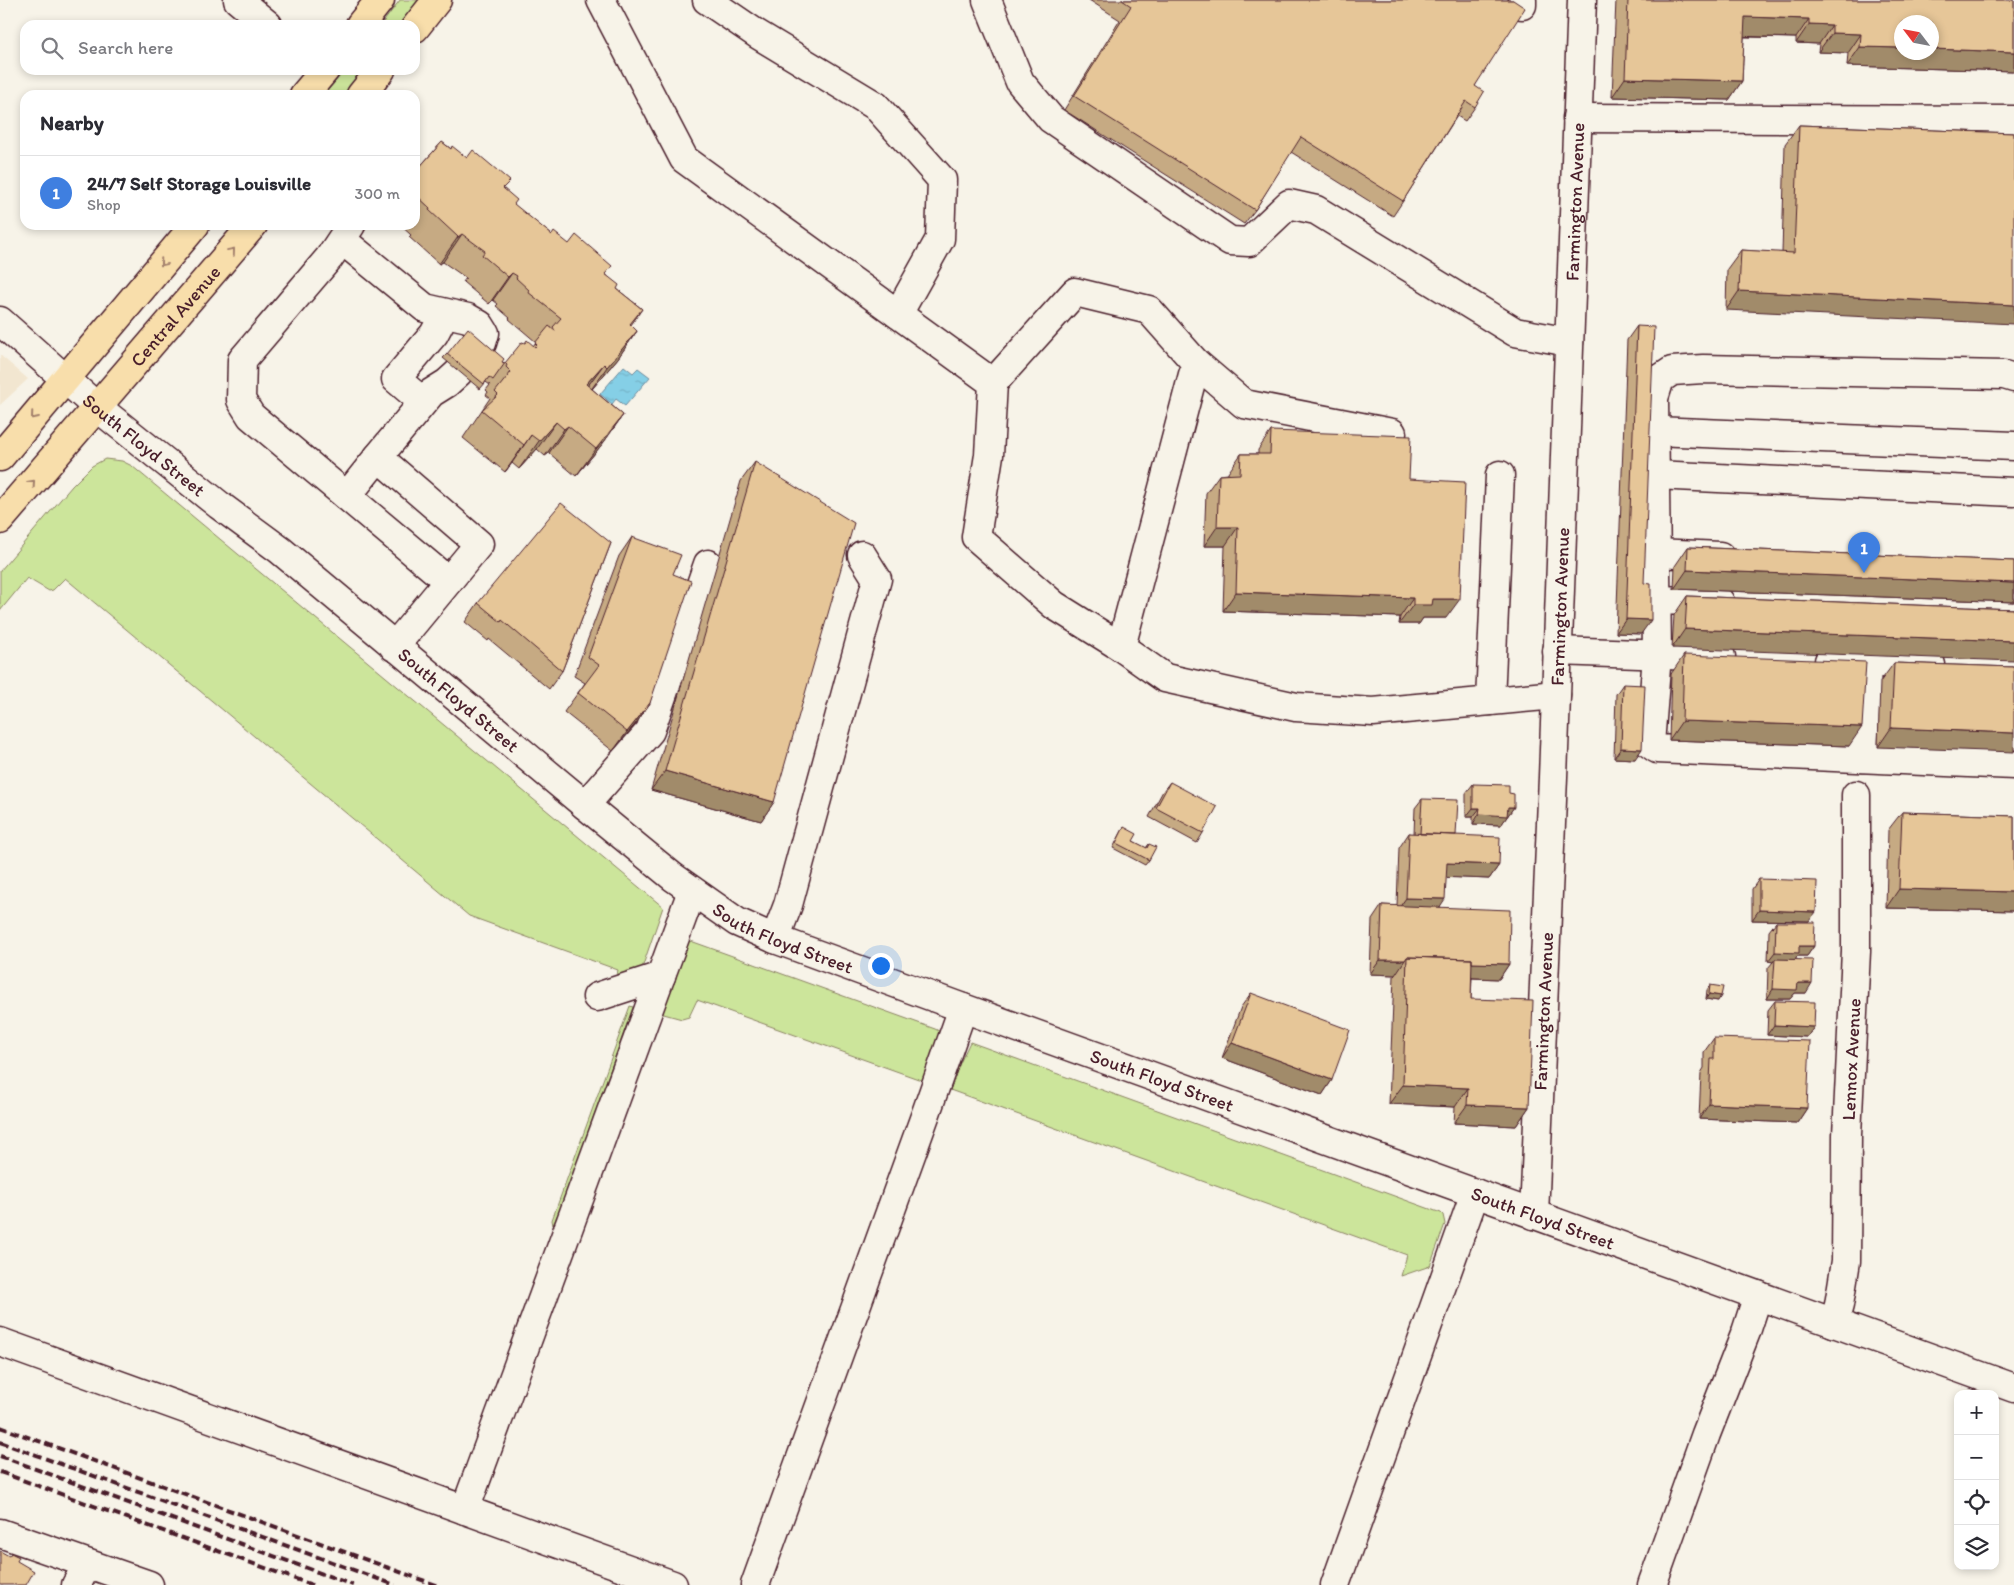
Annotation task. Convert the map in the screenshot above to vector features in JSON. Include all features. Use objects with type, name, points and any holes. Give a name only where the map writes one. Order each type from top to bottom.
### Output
[{"type":"main road","points":[[364,20],[380,0]]},
{"type":"main road","points":[[420,22],[437,0]]},
{"type":"main road","points":[[308,90],[320,75]]},
{"type":"main road","points":[[365,90],[377,75]]},
{"type":"main road","points":[[0,456],[190,230]]},
{"type":"main road","name":"Central Avenue","points":[[0,520],[249,230]]},
{"type":"street","points":[[238,0],[262,20]]},
{"type":"street","points":[[601,0],[684,159],[993,383]]},
{"type":"street","points":[[707,0],[757,34],[876,106],[942,180],[940,239],[898,314]]},
{"type":"street","points":[[987,0],[1020,82],[1050,119],[1230,241],[1249,242],[1289,204],[1316,210],[1515,332],[1569,342]]},
{"type":"street","name":"Farmington Avenue","points":[[1534,1215],[1582,0]]},
{"type":"street","points":[[1577,118],[2014,120]]},
{"type":"street","points":[[347,496],[430,393],[447,383],[458,373],[482,343],[485,334],[480,325],[468,318],[424,308],[346,232],[329,258],[242,360],[241,400],[250,416],[448,581]]},
{"type":"street","points":[[1392,433],[1244,404],[1196,363],[1149,310],[1076,292],[993,383],[989,455],[976,537],[1054,605],[1121,647],[1165,678],[1296,707],[1372,712],[1556,695]]},
{"type":"street","points":[[423,402],[396,379],[434,334],[446,313]]},
{"type":"street","name":"South Floyd Street","points":[[0,321],[97,407],[219,505],[280,550],[585,805],[692,891],[737,922],[775,939],[963,1008],[2014,1388]]},
{"type":"street","points":[[1121,647],[1196,363]]},
{"type":"street","points":[[2014,378],[2004,375],[1703,369],[1672,371],[1660,379],[1654,398],[1657,655],[1650,744],[1657,749],[2014,765]]},
{"type":"street","points":[[1655,431],[2014,446]]},
{"type":"street","points":[[378,457],[480,544],[394,647]]},
{"type":"street","points":[[1490,700],[1500,475]]},
{"type":"street","points":[[1655,475],[2014,492]]},
{"type":"street","points":[[1656,553],[1746,557]]},
{"type":"street","points":[[775,939],[788,905],[877,579],[862,555]]},
{"type":"street","points":[[585,805],[650,731],[708,564]]},
{"type":"street","points":[[1657,600],[1746,603]]},
{"type":"street","points":[[1557,651],[1747,658]]},
{"type":"street","points":[[1807,661],[1957,666]]},
{"type":"street","points":[[1863,758],[1867,663]]},
{"type":"street","name":"Lennox Avenue","points":[[1834,1323],[1846,1261],[1847,1135],[1856,951],[1856,795]]},
{"type":"street","points":[[465,1510],[692,891]]},
{"type":"street","points":[[598,997],[661,976]]},
{"type":"street","points":[[755,1585],[963,1008]]},
{"type":"street","points":[[1335,1585],[1475,1193]]},
{"type":"street","points":[[1652,1585],[1758,1295]]},
{"type":"street","points":[[0,1342],[673,1585]]},
{"type":"street","points":[[0,1533],[82,1574],[148,1585]]},
{"type":"shaded area","points":[[0,355],[28,379],[0,405]]},
{"type":"green space","points":[[400,0],[420,0],[404,20],[385,20]]},
{"type":"green space","points":[[341,75],[360,75],[348,90],[328,90]]},
{"type":"green space","points":[[105,459],[122,461],[132,466],[663,907],[640,974],[616,978],[618,970],[469,916],[65,578],[53,590],[49,591],[27,578],[0,611],[0,571],[72,486],[92,466]]},
{"type":"green space","points":[[688,940],[939,1031],[924,1081],[697,1000],[689,1017],[682,1019],[660,1013]]},
{"type":"green space","points":[[630,1006],[633,1007],[553,1225],[552,1220]]},
{"type":"green space","points":[[970,1042],[1441,1213],[1445,1224],[1430,1266],[1401,1276],[1407,1255],[950,1090]]},
{"type":"water","points":[[624,366],[633,373],[638,368],[650,377],[625,406],[616,399],[612,404],[600,394]]},
{"type":"building","points":[[1122,0],[1513,0],[1525,8],[1475,86],[1484,92],[1475,107],[1466,101],[1403,201],[1301,137],[1255,210],[1074,96],[1131,6]]},
{"type":"building","points":[[1628,0],[2014,0],[2014,52],[1939,49],[1939,15],[1894,15],[1894,48],[1860,47],[1861,34],[1832,33],[1832,25],[1809,24],[1809,19],[1745,17],[1742,81],[1625,78]]},
{"type":"building","points":[[1799,125],[2014,133],[2014,305],[1739,291],[1741,250],[1794,253]]},
{"type":"building","points":[[442,142],[451,149],[452,146],[467,158],[473,150],[510,181],[503,188],[517,200],[514,204],[552,235],[554,232],[569,244],[576,235],[612,266],[605,274],[619,285],[617,289],[642,309],[630,324],[637,331],[607,367],[604,364],[586,384],[623,415],[596,449],[568,426],[564,429],[556,422],[539,441],[531,435],[524,445],[482,410],[498,395],[495,392],[511,372],[505,363],[522,342],[525,343],[527,340],[535,347],[537,345],[535,343],[549,326],[555,331],[553,327],[561,318],[528,292],[529,290],[516,278],[517,276],[512,273],[508,277],[482,255],[485,251],[462,234],[458,237],[429,210],[430,208],[420,199],[420,167]]},
{"type":"building","points":[[1637,326],[1654,327],[1644,583],[1651,584],[1651,620],[1626,619]]},
{"type":"building","points":[[468,328],[504,359],[502,362],[505,363],[493,380],[489,377],[484,384],[447,354]]},
{"type":"building","points":[[1271,431],[1411,436],[1409,479],[1465,482],[1460,599],[1433,599],[1432,605],[1413,605],[1413,598],[1236,592],[1238,527],[1217,527],[1219,475],[1240,474],[1241,454],[1270,454]]},
{"type":"building","points":[[755,462],[854,523],[774,802],[665,771]]},
{"type":"building","points":[[561,503],[611,543],[562,671],[502,620],[501,622],[478,603]]},
{"type":"building","points":[[632,537],[681,555],[673,574],[691,581],[650,703],[627,732],[578,693],[599,665],[588,657]]},
{"type":"building","points":[[1688,547],[2014,561],[2014,583],[1687,570]]},
{"type":"building","points":[[1687,596],[2014,609],[2014,641],[1685,629]]},
{"type":"building","points":[[1684,655],[1866,662],[1862,727],[1682,721]]},
{"type":"building","points":[[1894,663],[2014,667],[2014,733],[1891,728]]},
{"type":"building","points":[[1623,684],[1645,685],[1642,749],[1621,748]]},
{"type":"building","points":[[1170,782],[1217,807],[1203,833],[1156,808]]},
{"type":"building","points":[[1473,784],[1509,785],[1509,793],[1514,794],[1514,807],[1508,807],[1507,816],[1479,814],[1480,808],[1473,808]]},
{"type":"building","points":[[1422,799],[1458,800],[1456,835],[1420,834]]},
{"type":"building","points":[[1902,812],[2014,816],[2014,892],[1899,889]]},
{"type":"building","points":[[1124,827],[1137,834],[1133,841],[1147,848],[1149,844],[1156,847],[1149,860],[1116,843]]},
{"type":"building","points":[[1409,833],[1500,837],[1499,865],[1447,863],[1445,899],[1406,898]]},
{"type":"building","points":[[1759,879],[1817,881],[1816,912],[1759,910]]},
{"type":"building","points":[[1382,905],[1510,910],[1509,964],[1472,963],[1472,959],[1407,957],[1405,960],[1380,960]]},
{"type":"building","points":[[1776,922],[1815,922],[1814,946],[1799,946],[1799,953],[1775,952]]},
{"type":"building","points":[[1407,957],[1472,959],[1471,999],[1533,1001],[1529,1107],[1467,1105],[1468,1088],[1403,1085]]},
{"type":"building","points":[[1775,959],[1813,960],[1812,983],[1798,983],[1797,990],[1773,989]]},
{"type":"building","points":[[1710,985],[1723,987],[1721,996],[1709,994]]},
{"type":"building","points":[[1251,993],[1350,1030],[1332,1080],[1232,1043]]},
{"type":"building","points":[[1775,1001],[1815,1002],[1814,1027],[1774,1025]]},
{"type":"building","points":[[1714,1038],[1810,1041],[1807,1108],[1709,1104],[1711,1059],[1714,1059]]},
{"type":"building","points":[[0,1551],[9,1556],[11,1553],[19,1557],[17,1561],[34,1571],[26,1585],[0,1584]]},
{"type":"railway","points":[[0,1427],[436,1585]]},
{"type":"railway","points":[[0,1442],[395,1585]]},
{"type":"railway","points":[[0,1456],[353,1585]]},
{"type":"railway","points":[[0,1472],[312,1585]]},
{"type":"place","name":"24/7 Self Storage Louisville","points":[[1864,573]]}]
